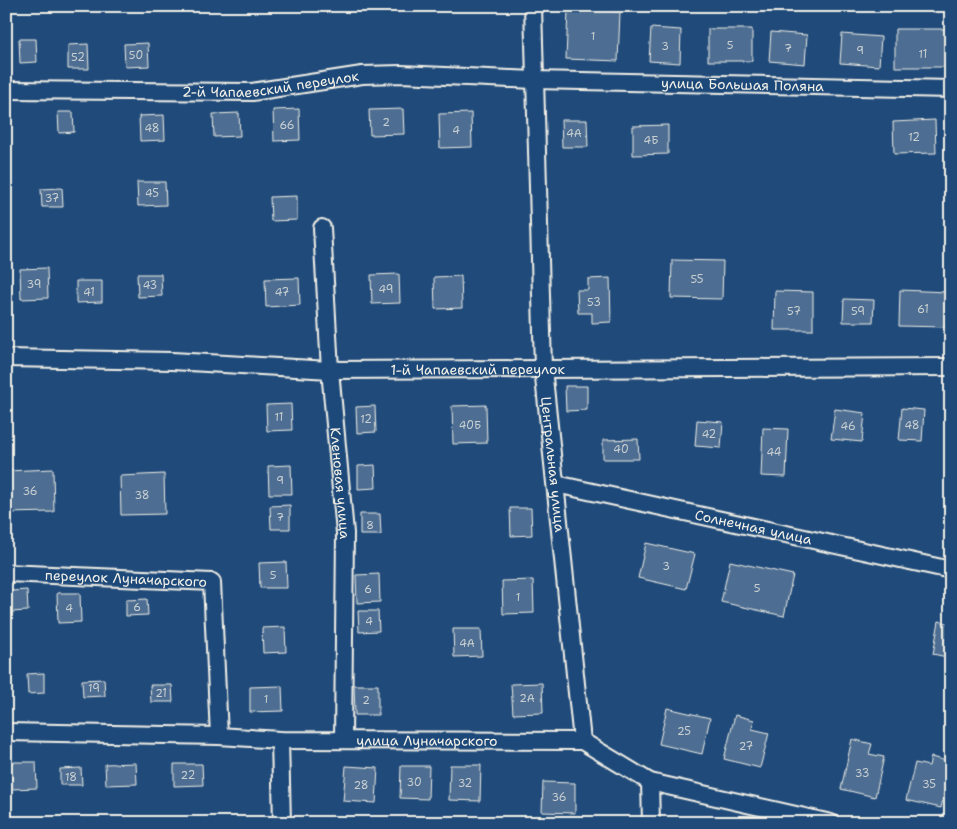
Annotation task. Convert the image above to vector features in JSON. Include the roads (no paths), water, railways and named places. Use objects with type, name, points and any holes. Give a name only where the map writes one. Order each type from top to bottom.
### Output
[{"type":"street","name":"Центральная улица","points":[[533,6],[543,368],[582,741]]},
{"type":"street","name":"2-й Чапаевский переулок","points":[[6,90],[252,92],[362,75],[401,74],[534,80]]},
{"type":"street","name":"улица Большая Поляна","points":[[534,80],[951,89]]},
{"type":"street","name":"Кленовая улица","points":[[322,228],[330,370],[346,533],[343,740]]},
{"type":"street","name":"1-й Чапаевский переулок","points":[[6,358],[172,361],[330,370],[951,367]]},
{"type":"street","name":"Солнечная улица","points":[[556,484],[951,570]]},
{"type":"street","name":"переулок Луначарского","points":[[6,573],[212,582],[219,736]]},
{"type":"street","name":"улица Луначарского","points":[[6,732],[219,736],[280,740],[582,741]]},
{"type":"street","points":[[280,740],[282,823]]},
{"type":"street","points":[[582,741],[650,782],[831,823]]},
{"type":"street","points":[[650,782],[651,823]]}]
